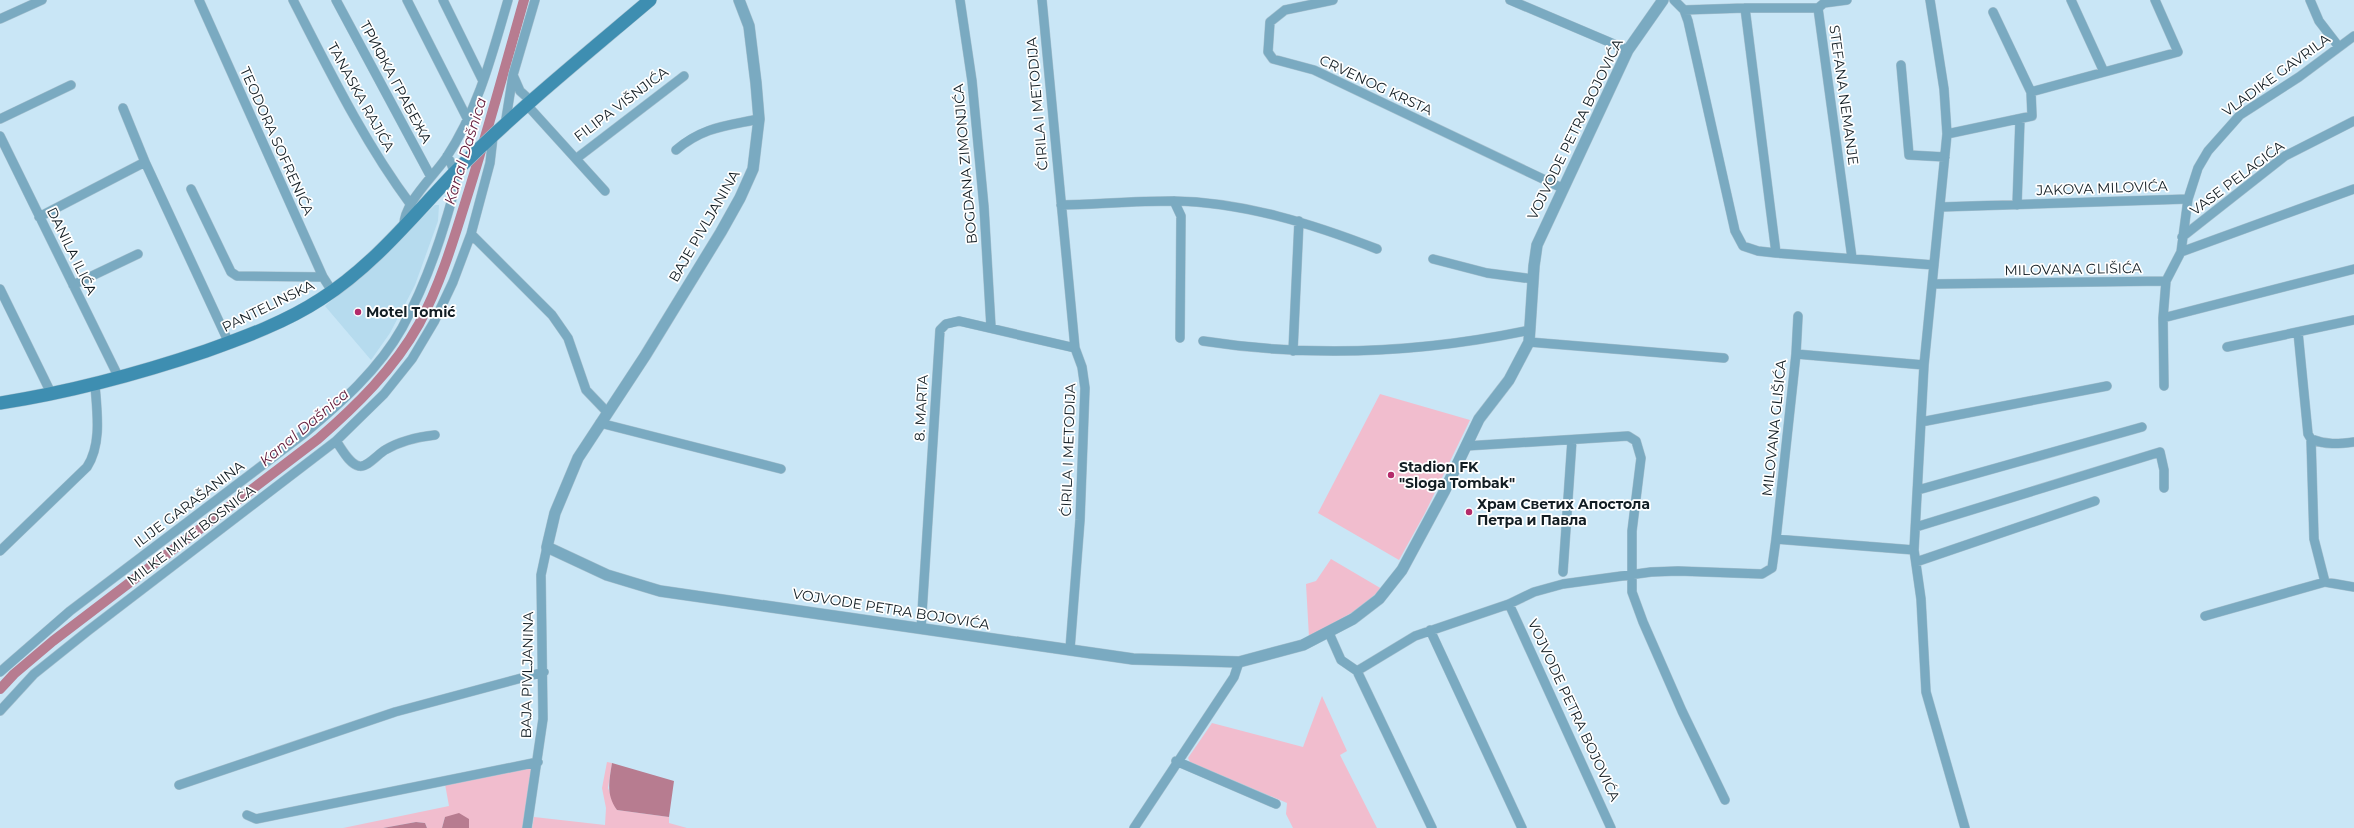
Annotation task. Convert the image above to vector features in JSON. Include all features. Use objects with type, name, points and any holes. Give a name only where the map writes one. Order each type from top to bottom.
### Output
[{"type":"main road","points":[[505,125],[650,0]]},
{"type":"main road","name":"PANTELINSKA","points":[[0,403],[52,395],[119,378],[229,343],[280,321],[332,291],[404,227],[455,172],[505,125]]},
{"type":"street","points":[[0,19],[42,0]]},
{"type":"street","name":"TEODORA SOFRENIĆA","points":[[199,0],[323,277],[332,291]]},
{"type":"street","name":"TANASKA RAJIĆA","points":[[292,0],[366,138],[390,177],[411,205]]},
{"type":"street","name":"ТРИФКА ГРАБЕЖА","points":[[336,0],[431,177]]},
{"type":"street","points":[[407,0],[468,120]]},
{"type":"street","points":[[443,0],[483,81]]},
{"type":"street","points":[[404,227],[406,212],[447,156],[468,120],[483,81],[508,0]]},
{"type":"street","points":[[505,125],[513,75],[535,0]]},
{"type":"street","name":"BAJE PIVLJANINA","points":[[547,547],[555,513],[568,480],[600,423],[644,356],[740,198],[753,169],[759,119],[753,49],[747,20],[739,0]]},
{"type":"street","name":"BOGDANA ZIMONJIĆA","points":[[960,0],[972,81],[984,207],[991,327]]},
{"type":"street","name":"ĆIRILA I METODIJA","points":[[1042,0],[1075,348],[1082,367],[1085,388],[1080,520],[1070,649]]},
{"type":"street","name":"CRVENOG KRSTA","points":[[1333,0],[1318,2],[1278,14],[1270,22],[1268,52],[1273,59],[1314,70],[1562,188]]},
{"type":"street","points":[[1510,0],[1628,50]]},
{"type":"street","name":"VOJVODE PETRA BOJOVIĆA","points":[[547,547],[607,575],[660,591],[1133,659],[1239,662],[1303,645],[1329,633],[1353,619],[1379,599],[1393,584],[1444,492],[1479,419],[1509,380],[1529,342],[1537,245],[1562,188],[1628,50],[1663,0]]},
{"type":"street","points":[[1674,0],[1684,10],[1735,231],[1743,246],[1758,251],[1776,253],[1934,265]]},
{"type":"street","points":[[1818,8],[1824,3],[1847,0]]},
{"type":"street","points":[[1930,0],[1944,89],[1947,134],[1941,207],[1924,365],[1914,550],[1921,599],[1926,692],[1965,828]]},
{"type":"street","points":[[2071,0],[2104,72]]},
{"type":"street","points":[[2031,92],[2178,52],[2155,0]]},
{"type":"street","points":[[2310,0],[2319,21],[2338,47]]},
{"type":"street","points":[[1745,8],[1776,253]]},
{"type":"street","name":"STEFANA NEMANJE","points":[[1684,10],[1818,8],[1852,258]]},
{"type":"street","points":[[1947,134],[2032,116],[2031,92],[1993,12]]},
{"type":"street","name":"VLADIKE GAVRILA","points":[[2164,386],[2163,318],[2166,282],[2181,252],[2188,199],[2198,168],[2208,151],[2228,126],[2240,115],[2299,77],[2354,36]]},
{"type":"street","points":[[1901,65],[1909,155],[1945,157]]},
{"type":"street","name":"FILIPA VIŠNJIĆA","points":[[513,75],[520,91],[529,103],[605,190]]},
{"type":"street","name":"FILIPA VIŠNJIĆA","points":[[577,158],[684,76]]},
{"type":"street","points":[[0,119],[71,85]]},
{"type":"street","points":[[124,108],[145,162],[229,343]]},
{"type":"street","points":[[676,150],[691,137],[716,127],[759,119]]},
{"type":"street","name":"JAKOVA MILOVIĆA","points":[[2018,205],[2020,119]]},
{"type":"street","name":"VASE PELAGIĆA","points":[[2182,237],[2285,156],[2354,121]]},
{"type":"street","name":"DANILA ILIĆA","points":[[0,136],[119,378]]},
{"type":"street","name":"MILKE MIKE BOSNIĆA","points":[[0,711],[34,674],[89,630],[336,441],[384,394],[412,359],[434,322],[453,282],[471,234],[490,164],[493,137]]},
{"type":"street","points":[[447,156],[455,172]]},
{"type":"street","points":[[39,216],[145,162]]},
{"type":"street","name":"ILIJE GARAŠANINA","points":[[0,672],[70,611],[305,433],[337,406],[362,380],[402,329],[420,291],[451,204],[455,172]]},
{"type":"street","name":"PANTELINSKA","points":[[191,189],[231,272],[237,276],[323,277]]},
{"type":"street","points":[[2181,252],[2354,190]]},
{"type":"street","name":"JAKOVA MILOVIĆA","points":[[1941,207],[2188,199]]},
{"type":"street","points":[[1061,205],[1174,201],[1224,206],[1299,221],[1377,249]]},
{"type":"street","points":[[1174,201],[1181,216],[1180,338]]},
{"type":"street","points":[[1293,351],[1299,221]]},
{"type":"street","points":[[471,234],[552,314],[568,338],[586,390],[607,412]]},
{"type":"street","points":[[73,285],[138,254]]},
{"type":"street","points":[[1433,259],[1468,269],[1533,279]]},
{"type":"street","points":[[2163,318],[2354,269]]},
{"type":"street","name":"MILOVANA GLIŠIĆA","points":[[1933,284],[2166,282]]},
{"type":"street","points":[[0,288],[52,395]]},
{"type":"street","points":[[1796,354],[1798,316]]},
{"type":"street","points":[[2227,347],[2354,320]]},
{"type":"street","name":"8. MARTA","points":[[921,629],[939,334],[942,326],[960,321],[991,327],[1075,348]]},
{"type":"street","points":[[1203,341],[1293,351],[1332,352],[1412,349],[1491,338],[1530,330]]},
{"type":"street","points":[[2298,332],[2306,428],[2311,439],[2314,539],[2325,582]]},
{"type":"street","points":[[1529,342],[1724,358]]},
{"type":"street","name":"MILOVANA GLIŠIĆA","points":[[1630,576],[1651,572],[1678,571],[1762,574],[1772,568],[1796,354],[1924,365]]},
{"type":"street","points":[[0,551],[87,467],[92,460],[97,438],[95,385]]},
{"type":"street","points":[[1921,422],[2107,386]]},
{"type":"street","points":[[600,423],[781,469]]},
{"type":"street","points":[[1918,490],[2142,427]]},
{"type":"street","points":[[336,441],[349,459],[358,466],[363,466],[386,450],[415,437],[435,435]]},
{"type":"street","points":[[1466,446],[1628,436],[1636,441],[1640,449],[1641,458],[1632,531],[1630,576],[1632,592],[1642,622],[1682,711],[1725,800]]},
{"type":"street","points":[[2311,439],[2322,443],[2338,444],[2354,442]]},
{"type":"street","points":[[1563,572],[1572,440]]},
{"type":"street","points":[[1916,527],[2160,452],[2164,470],[2164,488]]},
{"type":"street","points":[[1916,562],[2095,502]]},
{"type":"street","points":[[1776,539],[1914,550]]},
{"type":"street","name":"BAJA PIVLJANINA","points":[[527,828],[538,762],[543,718],[544,672],[541,575],[547,547]]},
{"type":"street","points":[[1357,671],[1415,636],[1509,604],[1534,592],[1563,584],[1630,576]]},
{"type":"street","points":[[2205,616],[2325,582],[2354,587]]},
{"type":"street","name":"VOJVODE PETRA BOJOVIĆA","points":[[1509,604],[1611,828]]},
{"type":"street","points":[[1430,630],[1522,828]]},
{"type":"street","points":[[1329,633],[1341,660],[1357,671],[1432,828]]},
{"type":"street","points":[[1135,828],[1176,762],[1234,677],[1239,662]]},
{"type":"street","points":[[179,786],[395,712],[544,672]]},
{"type":"street","points":[[247,815],[256,819],[268,817],[538,762]]},
{"type":"street","points":[[1176,762],[1276,804]]},
{"type":"shaded area","points":[[435,205],[439,205],[438,221],[415,285],[390,333],[371,360],[325,306],[373,265]]},
{"type":"shaded area","name":"Stadion FK \"Sloga Tombak\"","points":[[1380,394],[1470,420],[1425,513],[1399,560],[1318,513]]},
{"type":"shaded area","points":[[1331,559],[1382,589],[1353,612],[1309,637],[1306,584],[1316,581]]},
{"type":"shaded area","points":[[1322,696],[1347,751],[1340,755],[1377,828],[1293,828],[1286,814],[1287,803],[1190,762],[1188,758],[1212,723],[1303,747]]},
{"type":"shaded area","points":[[607,762],[612,763],[608,788],[617,810],[669,817],[669,823],[687,828],[532,828],[534,817],[605,825],[606,808],[602,788]]},
{"type":"shaded area","points":[[612,763],[674,781],[669,817],[617,810],[611,799],[609,788]]},
{"type":"shaded area","points":[[532,767],[523,828],[469,828],[469,819],[445,817],[442,828],[427,828],[425,823],[416,822],[383,828],[343,828],[449,806],[445,784]]},
{"type":"shaded area","points":[[459,813],[469,819],[469,828],[442,828],[445,817]]},
{"type":"shaded area","points":[[416,822],[425,823],[427,828],[383,828]]},
{"type":"waterway","name":"Kanal Dašnica","points":[[0,689],[14,674],[53,641],[318,439],[360,400],[398,356],[409,341],[427,309],[446,263],[481,150],[524,0]]},
{"type":"place","name":"Motel Tomić","points":[[358,312]]},
{"type":"place","name":"Stadion FK \"Sloga Tombak\"","points":[[1391,475]]},
{"type":"place","name":"Храм Светих Апостола Петра и Павла","points":[[1469,512]]}]
